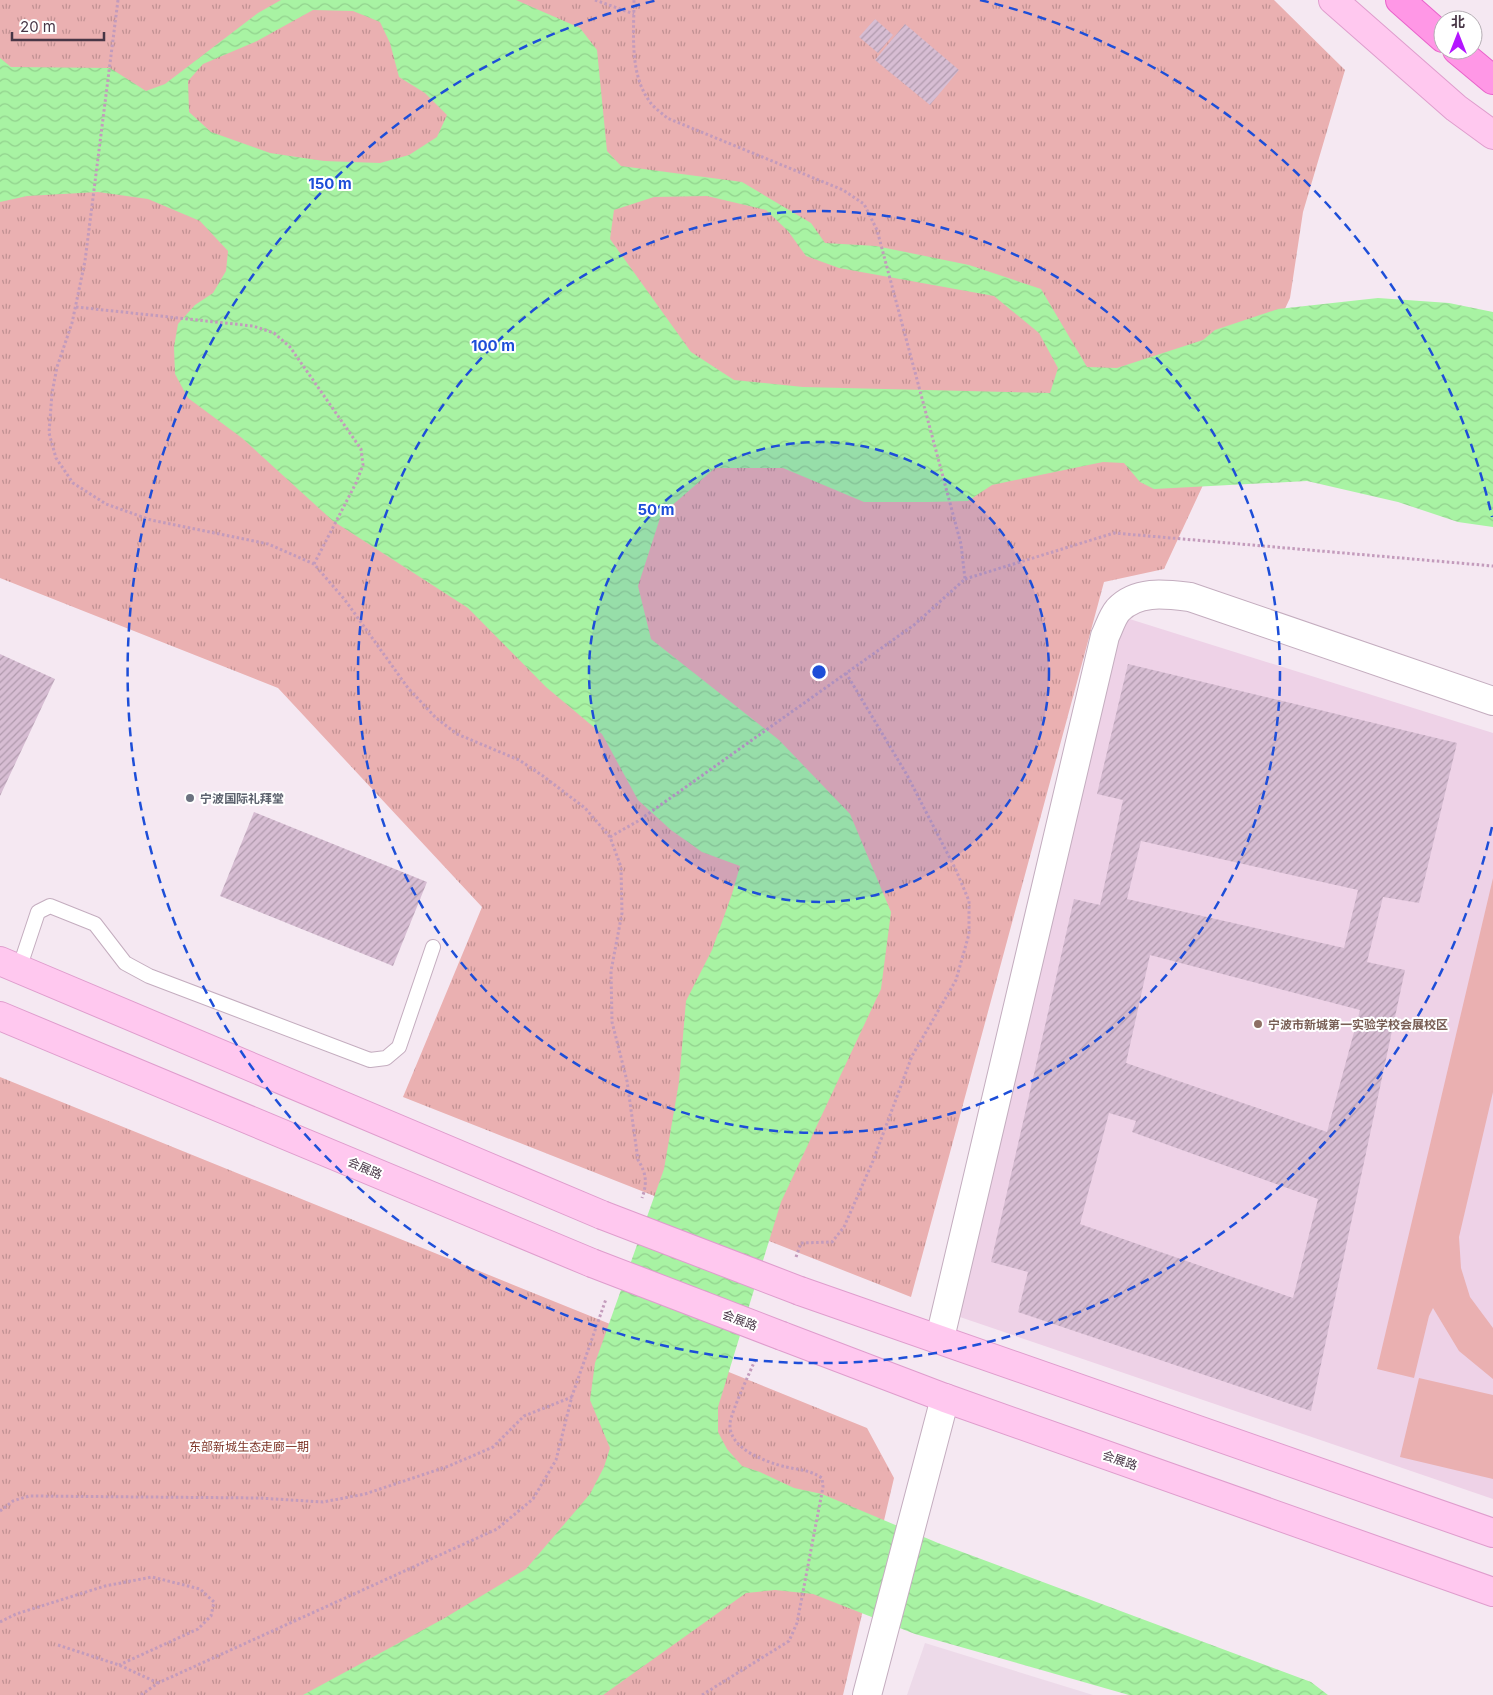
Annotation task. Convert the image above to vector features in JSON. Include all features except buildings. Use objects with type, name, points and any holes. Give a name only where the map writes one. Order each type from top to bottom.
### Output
[{"type":"main road","points":[[1400,0],[1433,29]]},
{"type":"main road","points":[[1469,60],[1493,80]]},
{"type":"street","points":[[1333,0],[1456,108],[1493,136]]},
{"type":"street","points":[[940,1338],[1105,636],[1118,611],[1139,597],[1156,593],[1190,597],[1493,701]]},
{"type":"street","points":[[10,965],[602,1215],[800,1291],[940,1338],[1493,1532]]},
{"type":"street","name":"会展路","points":[[0,1016],[592,1263],[945,1398],[1493,1592]]},
{"type":"street","points":[[867,1695],[945,1398]]},
{"type":"lane","points":[[10,965],[38,912],[50,906],[95,924],[126,963],[149,976],[370,1060],[386,1058],[399,1048],[433,947]]},
{"type":"path","points":[[92,220],[118,0]]},
{"type":"path","points":[[595,0],[634,14]]},
{"type":"path","points":[[634,0],[634,63],[650,103],[667,118],[843,190],[864,204],[877,230],[878,240],[961,544],[965,579]]},
{"type":"path","points":[[76,307],[253,326],[274,333],[290,347],[362,449],[363,466],[314,564]]},
{"type":"path","points":[[610,837],[638,821],[914,625],[965,579],[1114,533],[1493,566]]},
{"type":"path","points":[[794,1261],[801,1243],[832,1242],[844,1227],[873,1161],[912,1056],[956,980],[969,934],[969,901],[956,870],[908,775],[846,673]]},
{"type":"path","points":[[702,1695],[789,1641],[797,1623],[823,1487],[822,1478],[811,1471],[785,1467],[751,1454],[735,1441],[730,1423],[758,1351]]},
{"type":"path","points":[[0,1511],[13,1501],[29,1496],[260,1498],[323,1502],[365,1494],[407,1482],[493,1446],[524,1416],[572,1396]]},
{"type":"path","points":[[0,1622],[16,1614],[105,1586],[152,1577],[200,1589],[214,1602],[211,1616],[198,1630],[119,1665]]},
{"type":"path","points":[[58,1645],[119,1665],[158,1683]]},
{"type":"shaded area","name":"宁波市新城第一实验学校会展校区","points":[[1120,616],[1493,733],[1493,1499],[954,1315]]},
{"type":"shaded area","points":[[925,1643],[1093,1695],[907,1695]]},
{"type":"green space","points":[[0,0],[1274,0],[1345,70],[1303,212],[1290,298],[1164,569],[1104,582],[911,1297],[403,1097],[482,907],[278,688],[0,578]]},
{"type":"green space","points":[[1493,878],[1493,1092],[1459,1237],[1461,1268],[1470,1297],[1493,1328],[1493,1379],[1459,1351],[1433,1308],[1429,1316],[1414,1378],[1377,1369]]},
{"type":"green space","name":"东部新城生态走廊一期","points":[[0,1077],[867,1428],[894,1478],[843,1695],[0,1695]]},
{"type":"green space","points":[[1419,1378],[1493,1395],[1493,1479],[1400,1457]]},
{"type":"water","points":[[281,0],[516,0],[580,28],[597,50],[607,151],[621,166],[742,182],[811,223],[825,243],[876,246],[969,265],[1041,289],[1087,367],[1117,368],[1203,340],[1215,330],[1278,309],[1378,298],[1449,303],[1493,312],[1493,527],[1458,522],[1398,502],[1307,481],[1154,489],[1140,482],[1124,463],[1103,462],[992,485],[968,501],[928,502],[864,502],[783,468],[715,468],[661,515],[638,586],[651,639],[779,740],[850,814],[891,912],[881,989],[781,1202],[718,1407],[718,1432],[727,1449],[742,1466],[794,1488],[822,1494],[938,1543],[1311,1682],[1328,1695],[1129,1695],[915,1634],[813,1594],[775,1590],[746,1593],[603,1695],[303,1695],[443,1619],[526,1569],[590,1494],[604,1467],[610,1448],[590,1400],[595,1363],[664,1169],[679,1082],[686,1001],[712,950],[740,866],[702,852],[671,830],[638,800],[602,734],[546,687],[468,608],[333,521],[242,438],[188,398],[175,374],[174,347],[178,324],[195,305],[213,293],[226,271],[228,251],[200,221],[148,199],[98,192],[27,196],[0,202],[0,58],[11,67],[110,68],[146,91],[165,84],[258,13]],"holes":[[[313,10],[353,11],[380,22],[390,43],[399,77],[425,93],[447,115],[437,137],[409,155],[380,163],[324,161],[270,153],[211,132],[189,112],[188,81],[203,64],[257,41]],[[707,196],[766,210],[788,231],[806,256],[839,268],[994,296],[1039,333],[1058,368],[1050,393],[803,387],[734,380],[691,352],[610,239],[614,210],[654,197]]]},
{"type":"place","name":"宁波国际礼拜堂","points":[[190,798]]},
{"type":"place","name":"宁波市新城第一实验学校会展校区","points":[[1258,1024]]}]
